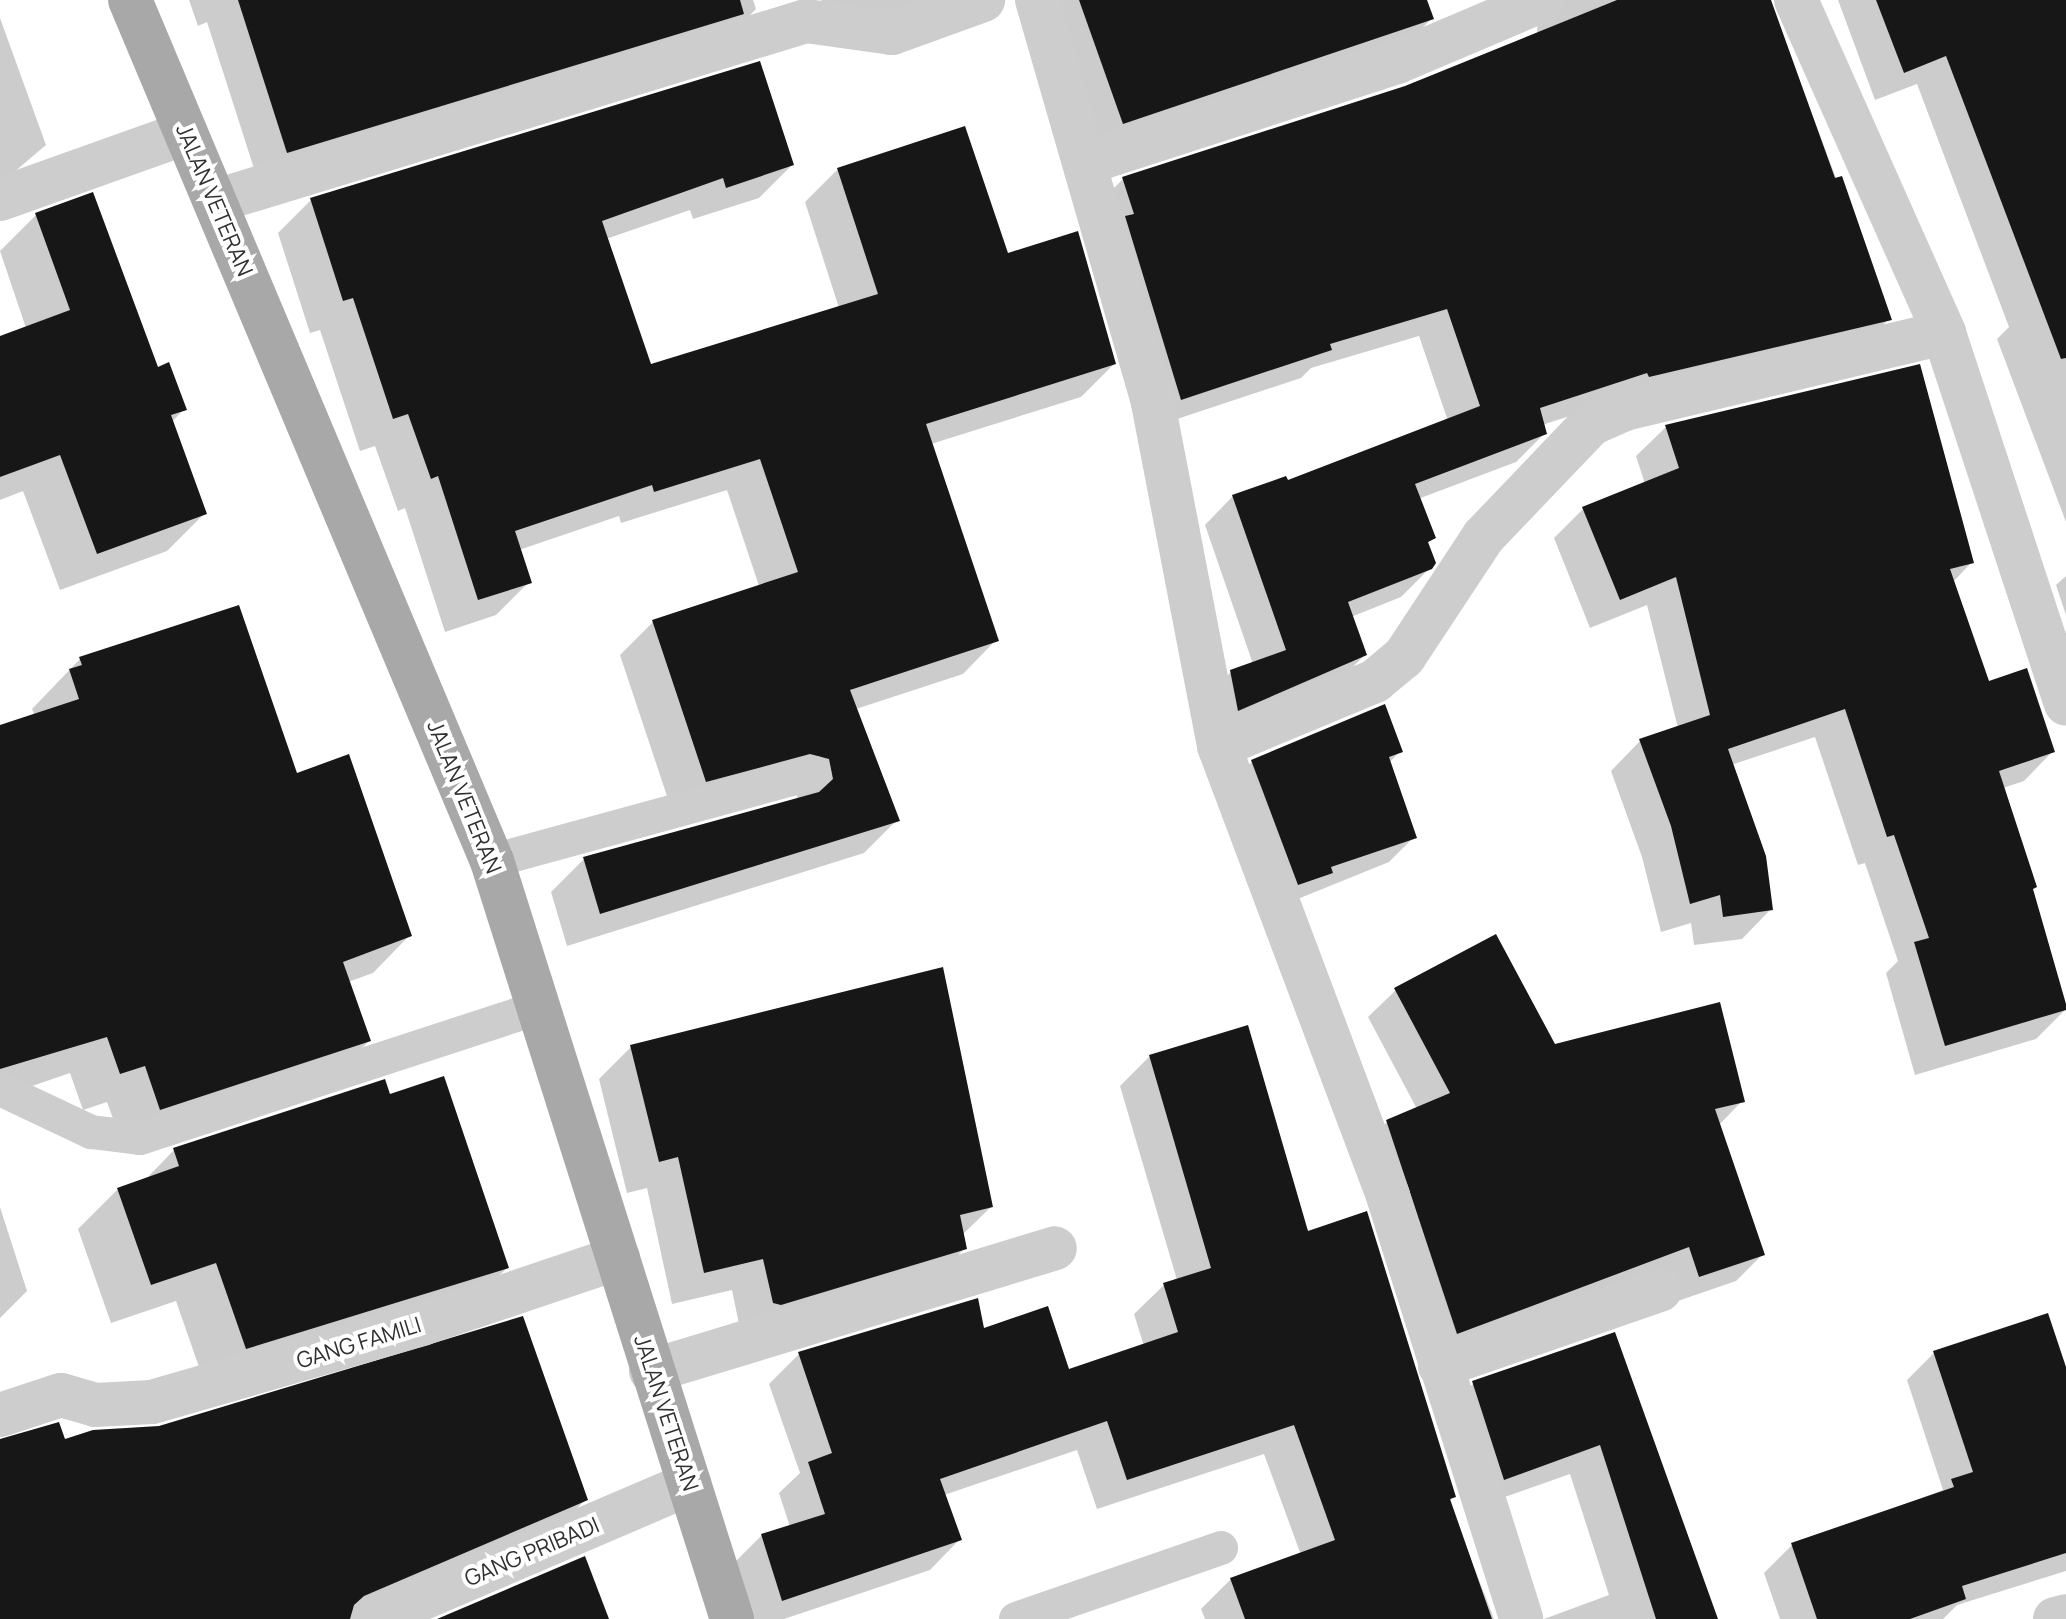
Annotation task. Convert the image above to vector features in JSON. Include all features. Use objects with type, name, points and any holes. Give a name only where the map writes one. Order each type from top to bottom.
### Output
[{"type":"main road","name":"JALAN VETERAN","points":[[130,0],[492,861],[541,1007],[651,1371],[732,1619]]},
{"type":"street","points":[[216,201],[806,21],[892,33],[983,0]]},
{"type":"street","points":[[1037,0],[1153,403],[1219,746],[1322,1009],[1388,1196],[1521,1619]]},
{"type":"street","points":[[1085,163],[1397,62],[1543,0]]},
{"type":"street","points":[[1796,0],[1944,333],[2066,703]]},
{"type":"street","points":[[0,199],[185,133]]},
{"type":"street","points":[[1219,746],[1375,681],[1404,657],[1483,537],[1591,424],[1624,409],[1944,333]]},
{"type":"street","points":[[651,1371],[1055,1248]]},
{"type":"street","name":"GANG FAMILI","points":[[0,1415],[61,1395],[95,1405],[152,1402],[241,1379],[618,1258]]},
{"type":"street","points":[[1440,1366],[1660,1290]]},
{"type":"street","name":"GANG PRIBADI","points":[[374,1619],[689,1484]]},
{"type":"street","points":[[2055,1619],[2066,1616]]},
{"type":"lane","points":[[492,861],[814,773]]},
{"type":"lane","points":[[0,1089],[91,1132],[140,1138],[541,1007]]},
{"type":"lane","points":[[1016,1619],[1221,1548]]},
{"type":"building","points":[[238,0],[740,0],[744,14],[287,153]]},
{"type":"building","points":[[1079,0],[1427,0],[1434,19],[1123,124]]},
{"type":"building","points":[[1617,0],[1771,0],[1835,178],[1842,176],[1892,320],[1649,377],[1647,373],[1540,408],[1547,434],[1415,484],[1436,538],[1428,542],[1436,563],[1432,569],[1348,602],[1367,655],[1238,711],[1230,670],[1286,650],[1232,495],[1286,476],[1288,480],[1480,406],[1447,309],[1330,344],[1332,350],[1181,400],[1125,216],[1134,214],[1122,177],[1405,86]]},
{"type":"building","points":[[1876,0],[2066,0],[2066,358],[2061,359],[1946,56],[1904,73]]},
{"type":"building","points":[[760,61],[794,165],[726,188],[723,178],[602,221],[651,364],[878,294],[837,168],[965,126],[1008,253],[1078,231],[1116,364],[926,424],[999,641],[850,690],[900,821],[600,914],[583,857],[819,792],[833,779],[829,759],[810,754],[706,782],[652,620],[798,572],[760,459],[654,492],[652,485],[515,531],[532,583],[478,600],[438,476],[431,479],[408,414],[393,419],[353,298],[343,301],[310,198]]},
{"type":"building","points":[[93,192],[158,367],[169,362],[187,410],[171,415],[207,514],[97,554],[60,455],[0,477],[0,336],[70,310],[35,213]]},
{"type":"building","points":[[1920,364],[1974,563],[1950,569],[1989,681],[2027,668],[2055,752],[1999,771],[2037,887],[2033,889],[2066,1004],[2066,1010],[1945,1046],[1914,942],[1929,938],[1894,835],[1887,837],[1845,709],[1728,749],[1766,856],[1773,910],[1723,917],[1720,895],[1690,904],[1671,826],[1639,739],[1710,715],[1676,577],[1620,600],[1582,507],[1679,468],[1665,425]]},
{"type":"building","points":[[239,605],[297,773],[349,754],[412,936],[343,962],[371,1041],[160,1110],[145,1066],[120,1074],[107,1037],[0,1069],[0,725],[79,699],[69,669],[82,665],[79,657]]},
{"type":"building","points":[[1385,704],[1403,752],[1389,757],[1417,838],[1331,867],[1333,873],[1298,885],[1251,760]]},
{"type":"building","points":[[1496,934],[1555,1044],[1720,1002],[1745,1102],[1715,1109],[1765,1255],[1699,1277],[1689,1247],[1457,1334],[1386,1120],[1450,1093],[1394,988]]},
{"type":"building","points":[[943,967],[993,1207],[960,1215],[967,1249],[781,1305],[773,1303],[763,1259],[704,1273],[678,1157],[659,1162],[630,1045]]},
{"type":"building","points":[[1248,1025],[1308,1231],[1367,1211],[1456,1497],[1450,1499],[1492,1619],[1245,1619],[1230,1578],[1335,1540],[1294,1425],[1127,1480],[1107,1421],[940,1479],[962,1540],[782,1601],[761,1534],[825,1514],[808,1462],[832,1453],[798,1352],[978,1298],[984,1328],[1048,1306],[1069,1369],[1178,1332],[1163,1283],[1211,1268],[1149,1055]]},
{"type":"building","points":[[444,1076],[509,1268],[246,1349],[216,1263],[151,1285],[117,1188],[179,1166],[173,1148],[385,1079],[390,1094]]},
{"type":"building","points":[[2048,1313],[2066,1367],[2066,1553],[1962,1586],[1966,1599],[1910,1619],[1817,1619],[1791,1543],[1954,1487],[1951,1479],[1973,1472],[1933,1351]]},
{"type":"building","points":[[523,1316],[588,1500],[364,1596],[354,1605],[350,1619],[0,1619],[0,1439],[59,1422],[65,1439],[93,1430],[159,1426]]},
{"type":"building","points":[[1615,1332],[1718,1619],[1656,1619],[1600,1445],[1504,1480],[1472,1381]]},
{"type":"building","points":[[585,1556],[609,1619],[437,1619]]}]
